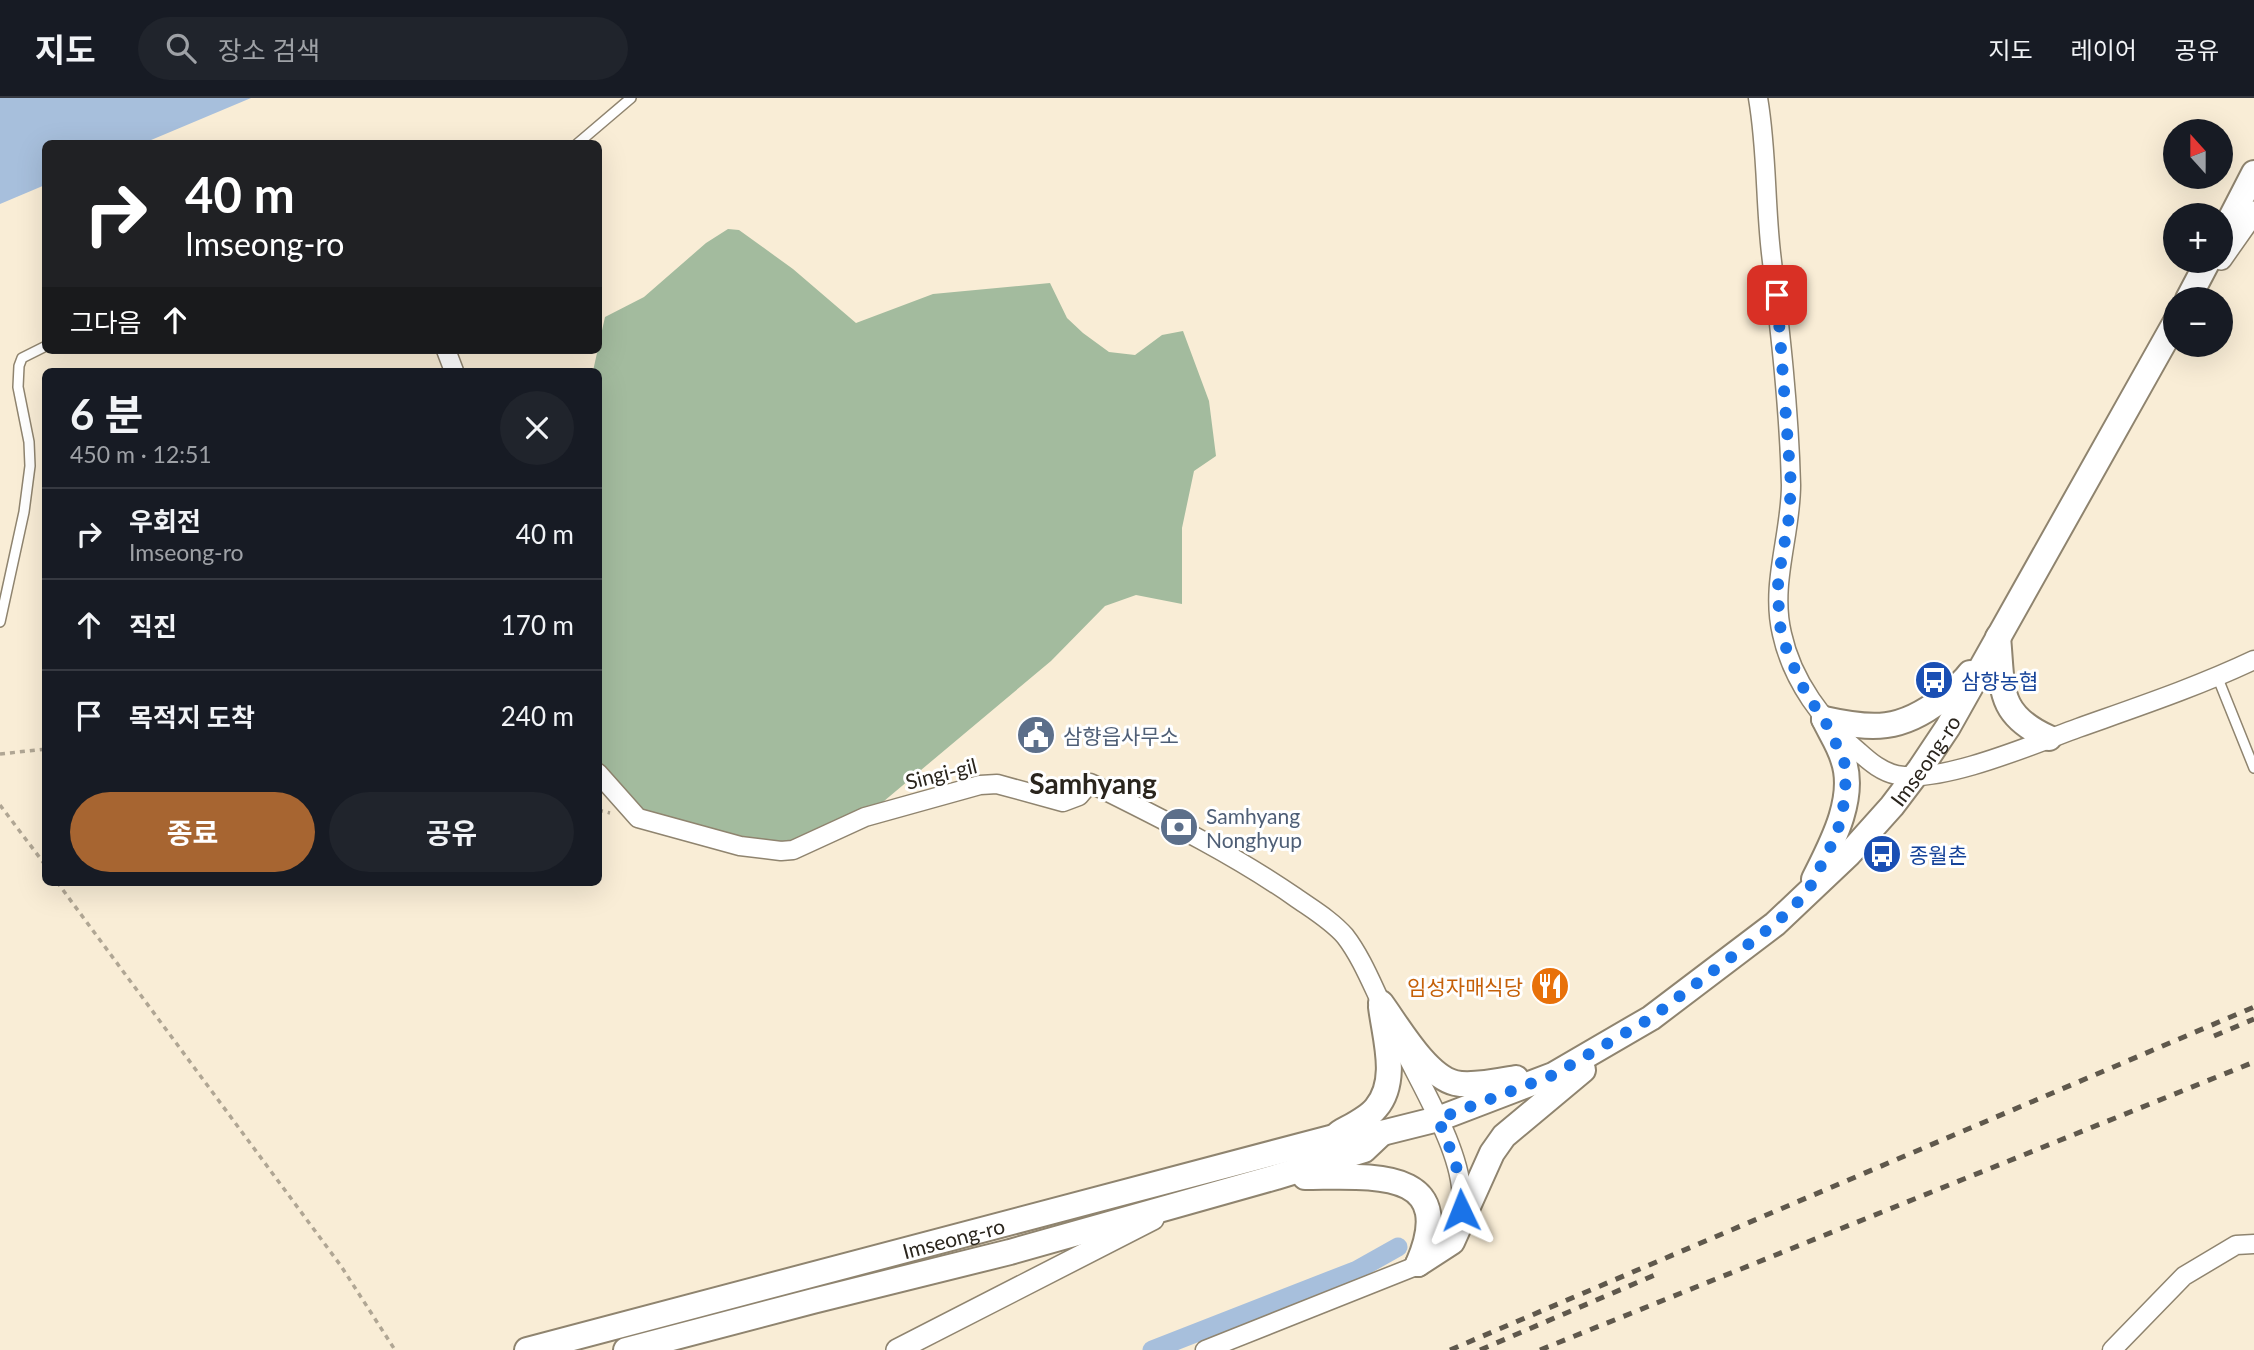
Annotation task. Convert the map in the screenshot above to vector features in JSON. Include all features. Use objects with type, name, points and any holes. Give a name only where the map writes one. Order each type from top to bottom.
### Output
[{"type":"main road","points":[[2233,214],[2254,173]]},
{"type":"main road","name":"Imseong-ro","points":[[527,1350],[1356,1131],[1382,1133],[1438,1119],[1561,1070],[1651,1018],[1775,924],[1849,853],[1915,777],[1948,727],[2163,344]]},
{"type":"main road","points":[[1824,719],[1877,727],[1914,719],[1962,683],[1998,637]]},
{"type":"main road","points":[[1998,637],[2003,696],[2007,707],[2030,730],[2049,738]]},
{"type":"main road","points":[[1807,893],[1837,834],[1844,803],[1844,760],[1824,719]]},
{"type":"main road","points":[[1381,1003],[1425,1062],[1440,1075],[1456,1083],[1489,1083],[1561,1070]]},
{"type":"main road","points":[[1330,1138],[1374,1110],[1385,1093],[1390,1071],[1381,1003]]},
{"type":"main road","points":[[1418,1264],[1452,1242],[1492,1153],[1504,1136],[1625,1033]]},
{"type":"main road","name":"Imseong-ro","points":[[626,1350],[1010,1252],[1276,1177],[1364,1150],[1382,1133]]},
{"type":"main road","points":[[1276,1177],[1380,1177],[1400,1182],[1413,1189],[1422,1197],[1429,1228],[1418,1264]]},
{"type":"street","points":[[1758,98],[1783,363],[1791,485],[1789,517],[1778,580],[1779,618],[1782,638],[1798,677],[1824,719],[1877,767],[1895,775],[1915,777],[1985,762],[2254,660]]},
{"type":"street","points":[[2233,242],[2254,212]]},
{"type":"street","points":[[2199,287],[2210,273]]},
{"type":"street","name":"Singi-gil","points":[[602,778],[638,818],[740,846],[781,851],[793,850],[865,817],[980,785],[997,784],[1063,802],[1079,796],[1090,783],[1233,857],[1329,920],[1344,936],[1355,951],[1438,1119],[1458,1168],[1462,1191],[1461,1210],[1440,1243],[1418,1264]]},
{"type":"street","name":"Imseong-ro","points":[[897,1350],[1193,1199]]},
{"type":"street","points":[[2112,1350],[2184,1276],[2236,1245],[2254,1244]]},
{"type":"street","points":[[1205,1350],[1418,1264]]},
{"type":"lane","points":[[582,140],[631,98]]},
{"type":"lane","points":[[0,622],[24,512],[30,466],[29,442],[18,387],[19,366],[22,358],[42,348]]},
{"type":"lane","points":[[2217,676],[2254,768]]},
{"type":"path","points":[[0,754],[42,749]]},
{"type":"path","points":[[0,804],[42,861]]},
{"type":"path","points":[[60,886],[341,1266],[395,1350]]},
{"type":"green space","points":[[728,229],[739,230],[793,269],[856,323],[933,294],[1050,283],[1067,318],[1109,352],[1135,355],[1162,335],[1183,331],[1209,401],[1216,456],[1194,471],[1182,528],[1182,604],[1136,595],[1105,606],[1051,661],[865,817],[793,850],[638,818],[602,776],[602,368],[594,368],[597,354],[602,354],[605,317],[644,297],[706,243]]},
{"type":"water","points":[[0,98],[251,98],[151,140],[42,140],[42,186],[0,204]]},
{"type":"waterway","points":[[1152,1350],[1357,1270],[1398,1247]]},
{"type":"railway","points":[[1450,1350],[2254,1007]]},
{"type":"railway","points":[[2214,1036],[2254,1019]]},
{"type":"railway","points":[[1540,1350],[2254,1062]]},
{"type":"railway","points":[[1480,1350],[1657,1274]]},
{"type":"place","name":"삼향농협","points":[[1934,680]]},
{"type":"place","name":"삼향읍사무소","points":[[1036,735]]},
{"type":"place","name":"Samhyang Nonghyup","points":[[1179,827]]},
{"type":"place","name":"종월촌","points":[[1882,854]]},
{"type":"place","name":"임성자매식당","points":[[1550,986]]},
{"type":"district","name":"Samhyang","points":[[1093,783]]},
{"type":"route","points":[[1461,1210],[1462,1191],[1458,1168],[1438,1119],[1553,1075],[1651,1018],[1775,924],[1807,893],[1837,834],[1844,803],[1844,760],[1824,719],[1798,677],[1782,638],[1779,618],[1778,580],[1789,517],[1791,485],[1777,295]]}]
